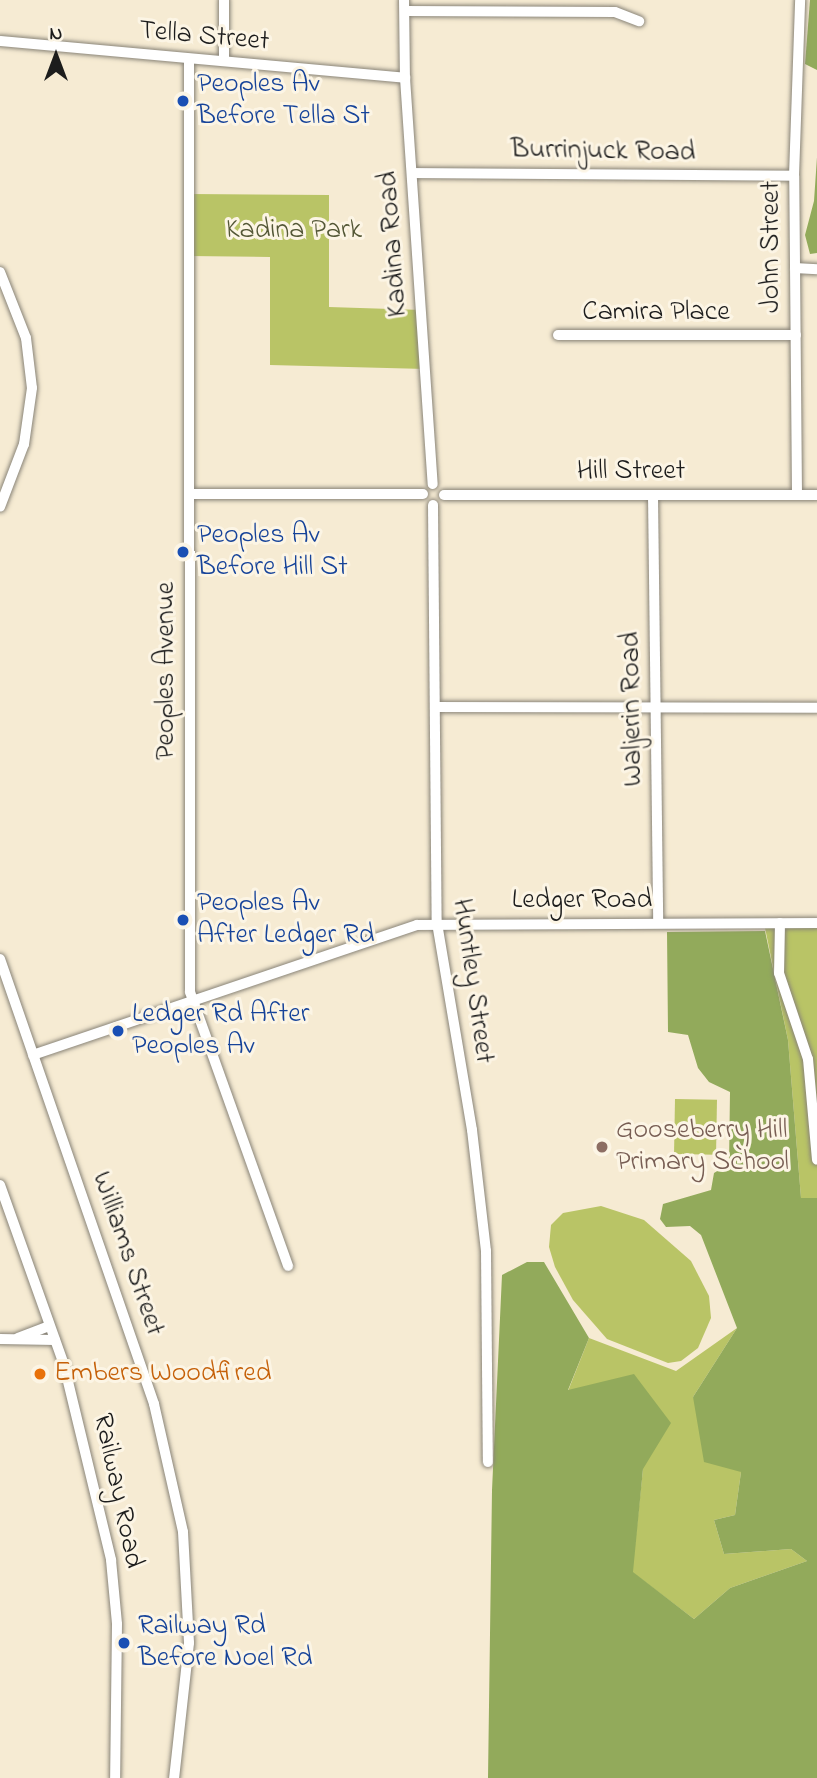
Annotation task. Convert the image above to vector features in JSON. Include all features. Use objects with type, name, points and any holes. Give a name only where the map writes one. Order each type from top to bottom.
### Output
[{"type":"street","points":[[223,0],[224,61]]},
{"type":"street","name":"John Street","points":[[797,494],[794,176],[800,0]]},
{"type":"street","points":[[405,6],[615,12],[639,21]]},
{"type":"street","name":"Kadina Road","points":[[405,6],[405,78],[433,484]]},
{"type":"street","name":"Tella Street","points":[[0,41],[405,78]]},
{"type":"street","name":"Peoples Avenue","points":[[189,59],[193,998],[288,1266]]},
{"type":"street","name":"Burrinjuck Road","points":[[412,173],[794,176]]},
{"type":"street","points":[[795,268],[817,269]]},
{"type":"street","points":[[0,272],[26,338],[32,388],[24,444],[0,507]]},
{"type":"street","name":"Camira Place","points":[[558,335],[796,335]]},
{"type":"street","points":[[190,494],[423,494],[433,484],[441,487],[444,495],[433,505],[423,494]]},
{"type":"street","name":"Hill Street","points":[[444,495],[817,495]]},
{"type":"street","name":"Waljerin Road","points":[[653,495],[658,923]]},
{"type":"street","name":"Huntley Street","points":[[433,505],[437,923],[472,1130],[486,1251],[488,1462]]},
{"type":"street","points":[[435,706],[817,708]]},
{"type":"street","points":[[780,923],[779,973],[808,1059],[817,1160]]},
{"type":"street","name":"Ledger Road","points":[[33,1055],[193,998],[417,925],[817,923]]},
{"type":"street","name":"Williams Street","points":[[0,961],[154,1404],[183,1532],[189,1643],[174,1778]]},
{"type":"street","name":"Railway Road","points":[[0,1185],[55,1340],[85,1439],[115,1586],[115,1778]]},
{"type":"street","points":[[18,1338],[49,1326]]},
{"type":"street","points":[[0,1339],[55,1340]]},
{"type":"green space","points":[[810,0],[817,0],[817,70],[805,64]]},
{"type":"green space","points":[[817,157],[817,253],[810,254],[805,235],[814,201]]},
{"type":"green space","name":"Kadina Park","points":[[189,194],[329,195],[329,307],[422,310],[426,369],[270,365],[270,257],[189,256]]},
{"type":"green space","points":[[764,923],[817,923],[817,1198],[801,1198],[788,1040]]},
{"type":"green space","points":[[765,931],[788,1040],[801,1198],[817,1198],[817,1778],[488,1778],[492,1490],[502,1275],[527,1262],[544,1262],[589,1338],[568,1390],[634,1374],[671,1423],[643,1469],[633,1572],[694,1619],[730,1588],[807,1561],[791,1549],[724,1554],[714,1520],[735,1515],[741,1472],[704,1462],[693,1397],[737,1328],[701,1235],[690,1226],[666,1227],[660,1219],[663,1204],[711,1190],[714,1173],[729,1164],[730,1092],[709,1082],[698,1068],[688,1035],[668,1032],[667,932]]},
{"type":"green space","points":[[675,1099],[717,1100],[716,1155],[674,1154]]},
{"type":"green space","points":[[601,1206],[644,1220],[691,1261],[709,1296],[711,1318],[698,1348],[681,1361],[668,1363],[607,1339],[573,1300],[555,1267],[549,1247],[551,1225],[563,1213]]},
{"type":"green space","points":[[737,1328],[693,1397],[741,1472],[735,1515],[714,1520],[724,1554],[791,1549],[807,1561],[730,1588],[694,1619],[632,1572],[643,1469],[568,1391],[589,1338],[676,1371]]},
{"type":"place","name":"Peoples Av Before Tella St","points":[[183,101]]},
{"type":"place","name":"Peoples Av Before Hill St","points":[[183,552]]},
{"type":"place","name":"Peoples Av After Ledger Rd","points":[[183,920]]},
{"type":"place","name":"Ledger Rd After Peoples Av","points":[[118,1031]]},
{"type":"place","name":"Gooseberry Hill Primary School","points":[[602,1147]]},
{"type":"place","name":"Embers Woodfired","points":[[40,1374]]},
{"type":"place","name":"Railway Rd Before Noel Rd","points":[[124,1643]]}]
